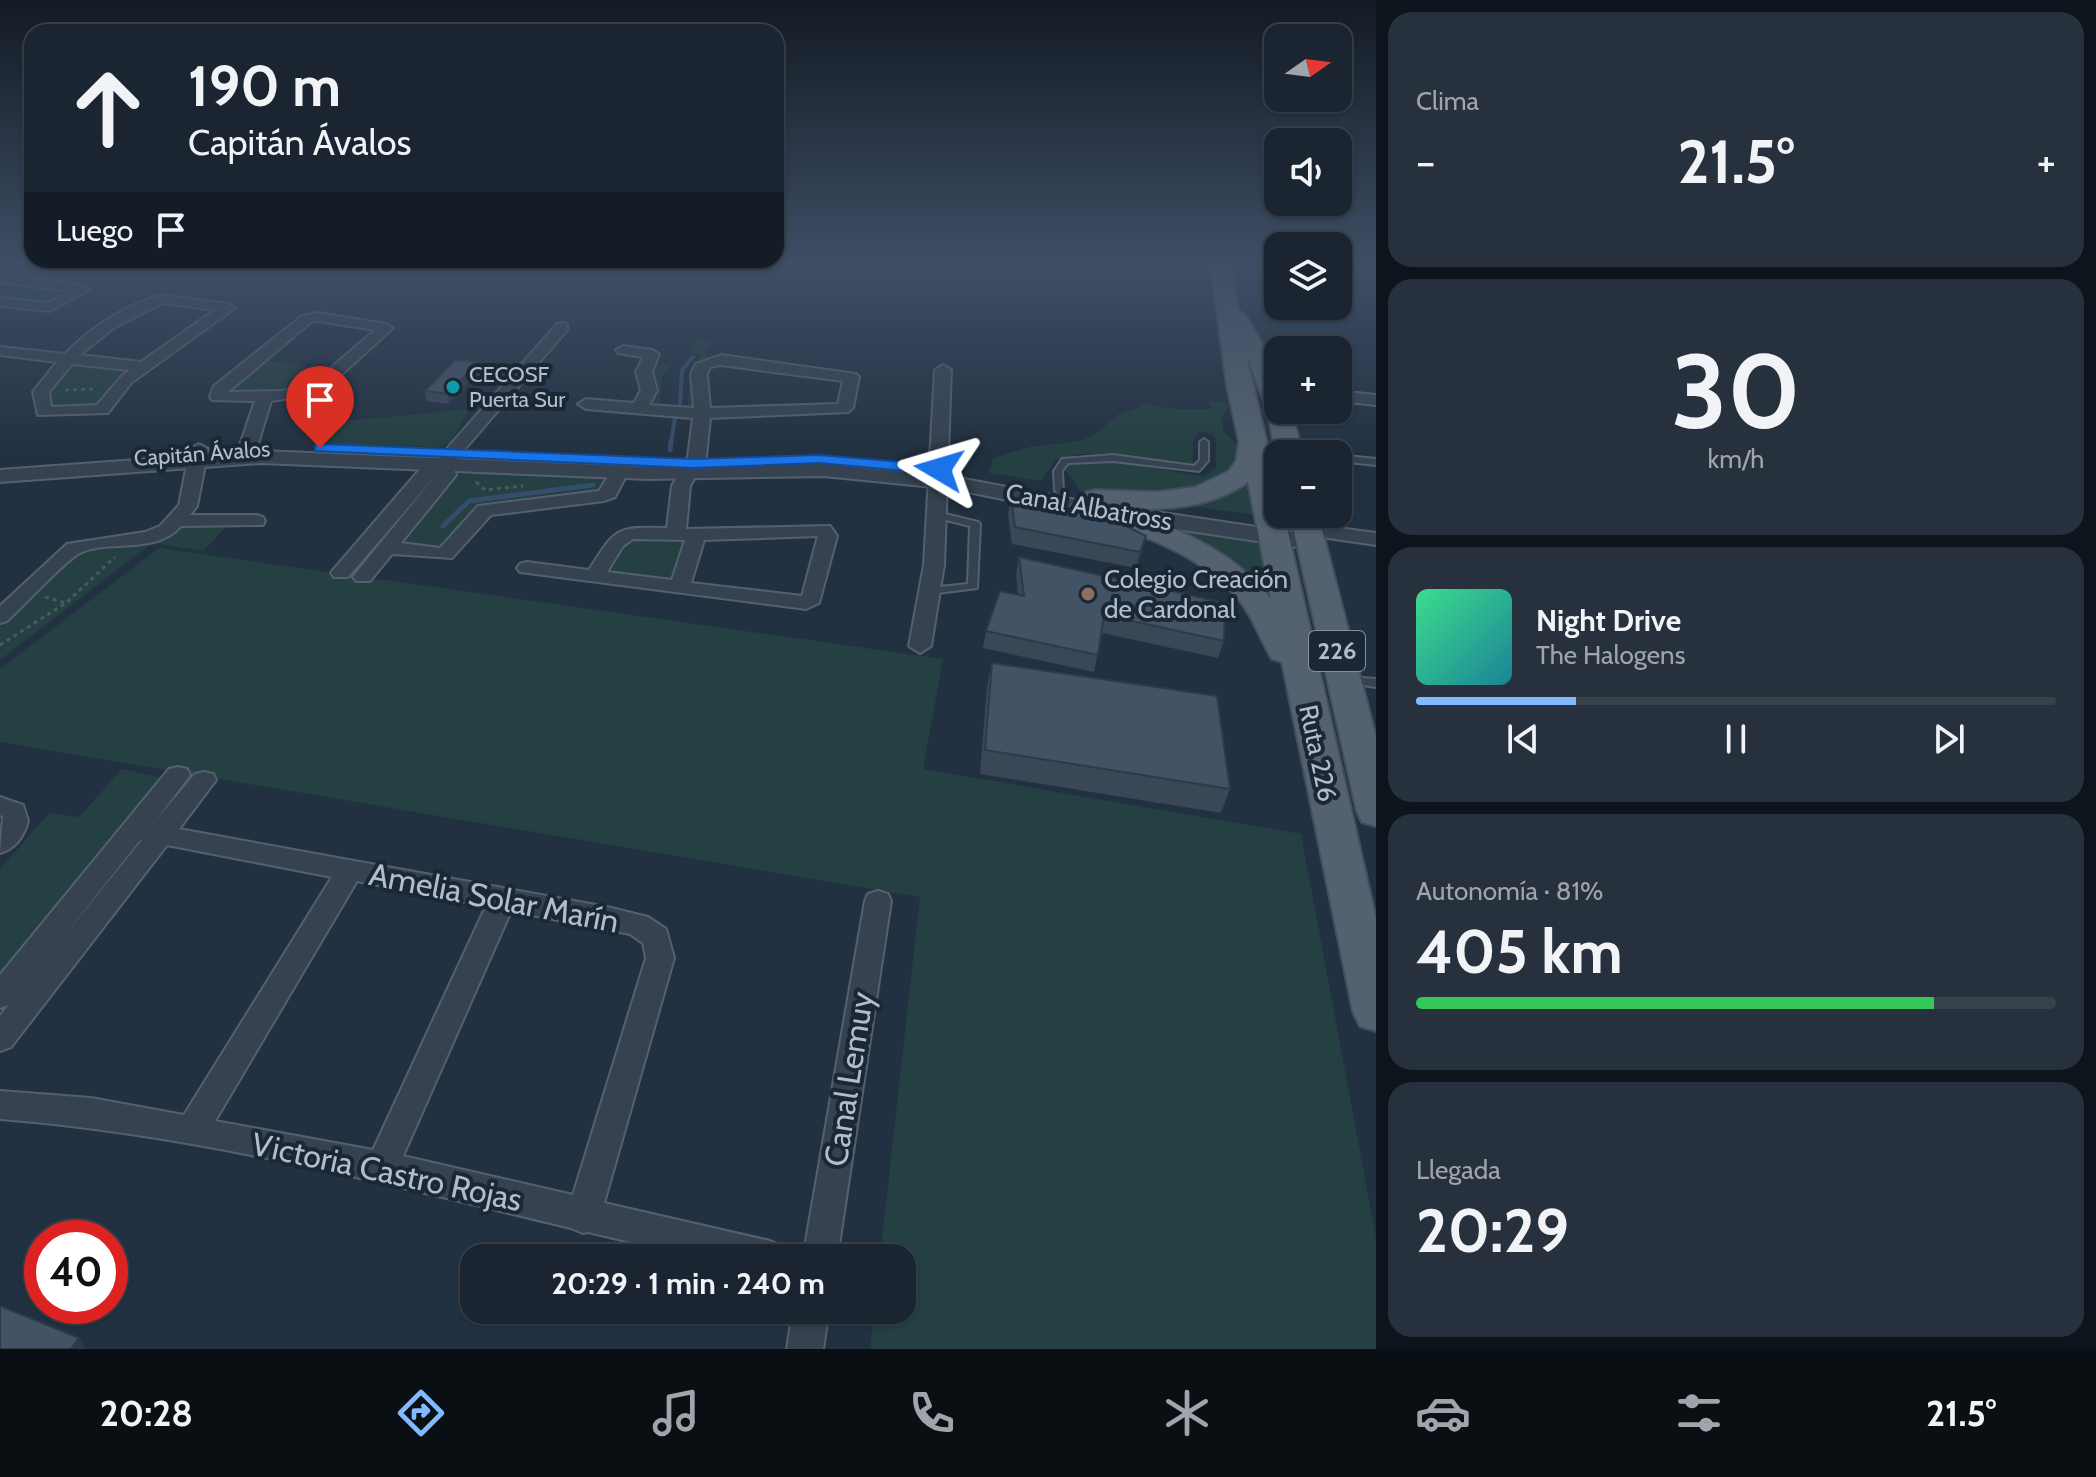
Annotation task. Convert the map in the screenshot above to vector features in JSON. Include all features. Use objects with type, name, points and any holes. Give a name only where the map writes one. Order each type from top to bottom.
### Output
[{"type":"main road","name":"Ruta 226","points":[[1232,329],[1264,530],[1306,700],[1376,1012]]},
{"type":"main road","name":"Ruta 226","points":[[1243,329],[1264,365]]},
{"type":"main road","points":[[1078,499],[1155,501],[1204,494],[1229,483],[1243,470],[1249,462],[1252,443]]},
{"type":"main road","points":[[1078,499],[1168,537],[1227,573],[1265,613],[1306,700]]},
{"type":"main road","name":"Ruta 226","points":[[1308,529],[1360,681],[1376,812]]},
{"type":"street","points":[[106,329],[67,359],[41,392],[44,412],[91,412],[104,408],[119,387],[197,329]]},
{"type":"street","points":[[295,329],[219,391],[218,397],[264,397],[315,390],[385,329]]},
{"type":"street","points":[[341,573],[427,472],[448,459],[560,329]]},
{"type":"street","points":[[623,350],[652,354],[644,372],[649,390],[639,409]]},
{"type":"street","points":[[0,351],[144,367]]},
{"type":"street","points":[[586,404],[702,413],[844,409],[850,376],[721,360],[707,362],[699,374],[702,413],[690,469],[681,486],[686,535],[679,588]]},
{"type":"street","points":[[920,646],[930,591],[937,515],[943,370]]},
{"type":"street","points":[[247,452],[264,397]]},
{"type":"street","points":[[1352,397],[1376,400]]},
{"type":"street","name":"Capitán Ávalos","points":[[0,466],[247,452],[448,459]]},
{"type":"street","points":[[0,617],[74,548],[162,533],[177,520],[190,500],[198,454]]},
{"type":"street","name":"Capitán Ávalos","points":[[0,476],[82,472],[198,454]]},
{"type":"street","points":[[363,577],[447,475],[448,459]]},
{"type":"street","name":"Canal Albatross","points":[[448,459],[619,472],[690,469]]},
{"type":"street","name":"Canal Albatross","points":[[448,459],[939,475],[1264,530]]},
{"type":"street","points":[[389,548],[445,554],[485,510],[604,496],[609,493],[619,472]]},
{"type":"street","points":[[177,520],[256,521]]},
{"type":"street","points":[[1264,530],[1308,529],[1376,539]]},
{"type":"street","points":[[1308,529],[1376,550]]},
{"type":"street","points":[[527,568],[594,577],[679,588],[809,603],[828,540],[826,532],[818,530],[686,535],[626,533],[616,542],[594,577]]},
{"type":"street","points":[[0,1038],[150,833],[178,775]]},
{"type":"street","points":[[0,996],[150,833],[204,780]]},
{"type":"street","points":[[0,806],[14,811],[16,817],[14,827],[0,844]]},
{"type":"street","name":"Amelia Solar Marín","points":[[150,833],[638,925],[656,937],[660,958],[583,1217]]},
{"type":"street","points":[[192,1131],[350,870]]},
{"type":"street","points":[[382,1167],[503,899]]},
{"type":"street","name":"Canal Lemuy","points":[[822,1244],[878,901]]},
{"type":"street","name":"Victoria Castro Rojas","points":[[0,1105],[47,1106],[382,1167],[706,1244]]},
{"type":"street","points":[[805,1349],[809,1324]]},
{"type":"lane","points":[[1078,499],[1058,471],[1065,461],[1113,458],[1196,469],[1204,461],[1204,442]]},
{"type":"lane","points":[[1352,459],[1376,462]]},
{"type":"lane","points":[[930,591],[973,586],[975,524],[937,515]]},
{"type":"path","points":[[67,359],[84,399],[104,408]]},
{"type":"path","points":[[41,392],[119,387]]},
{"type":"path","points":[[0,645],[66,603],[103,570],[129,539]]},
{"type":"green space","points":[[696,340],[712,342],[705,351],[706,358],[699,364],[693,407],[688,410],[648,407],[651,367],[671,364],[662,377],[660,402],[670,406],[688,405],[690,370],[701,356],[689,351]]},
{"type":"green space","points":[[260,360],[335,370],[314,388],[223,391]]},
{"type":"green space","points":[[74,363],[78,368],[98,364],[133,368],[96,409],[47,407],[54,380],[62,370]]},
{"type":"green space","points":[[1208,401],[1227,403],[1228,409],[1222,416],[1223,431],[1239,446],[1233,474],[1206,490],[1106,495],[1079,490],[1066,470],[1072,462],[1107,459],[1204,477],[1216,467],[1216,439],[1212,434],[1199,431],[1193,440],[1193,465],[1077,454],[1055,460],[1041,481],[989,473],[993,458],[1029,447],[1081,441],[1100,431],[1117,415],[1148,404],[1174,409],[1213,409]]},
{"type":"green space","points":[[470,409],[450,442],[439,447],[309,443],[333,422]]},
{"type":"green space","points":[[468,471],[610,476],[607,491],[492,506],[444,550],[406,545],[404,543],[457,475]]},
{"type":"green space","points":[[1247,477],[1258,515],[1173,504]]},
{"type":"green space","points":[[230,523],[203,551],[152,543],[0,660],[0,622],[66,557],[95,548],[138,544],[169,535],[186,525]]},
{"type":"green space","points":[[1159,526],[1263,543],[1276,614]]},
{"type":"green space","points":[[627,538],[683,541],[687,545],[676,579],[669,582],[604,572]]},
{"type":"green space","points":[[159,548],[943,659],[923,769],[1301,834],[1376,1238],[1376,1349],[870,1349],[873,1324],[916,1324],[916,1244],[882,1244],[920,897],[0,742],[0,669]]},
{"type":"green space","points":[[122,769],[164,778],[0,977],[0,869],[49,813],[79,817]]},
{"type":"building","points":[[455,360],[477,362],[448,394],[425,391]]},
{"type":"building","points":[[1011,499],[1050,503],[1108,517],[1146,536],[1140,552],[1015,527]]},
{"type":"building","points":[[1019,557],[1225,603],[1224,641],[1104,615],[1098,655],[986,631],[1000,591],[1024,596]]},
{"type":"building","points":[[992,663],[1217,696],[1230,789],[985,750]]},
{"type":"building","points":[[0,1306],[24,1316],[24,1324],[44,1324],[79,1338],[71,1349],[0,1349]]},
{"type":"waterway","points":[[680,403],[682,370],[693,357]]},
{"type":"waterway","points":[[671,443],[675,418]]},
{"type":"waterway","points":[[670,450],[671,441]]},
{"type":"waterway","points":[[443,526],[469,501],[593,485]]},
{"type":"place","name":"CECOSF Puerta Sur","points":[[453,387]]},
{"type":"place","name":"Colegio Creación de Cardonal","points":[[1088,594]]},
{"type":"route","points":[[320,448],[647,462],[819,459],[939,469]]}]
